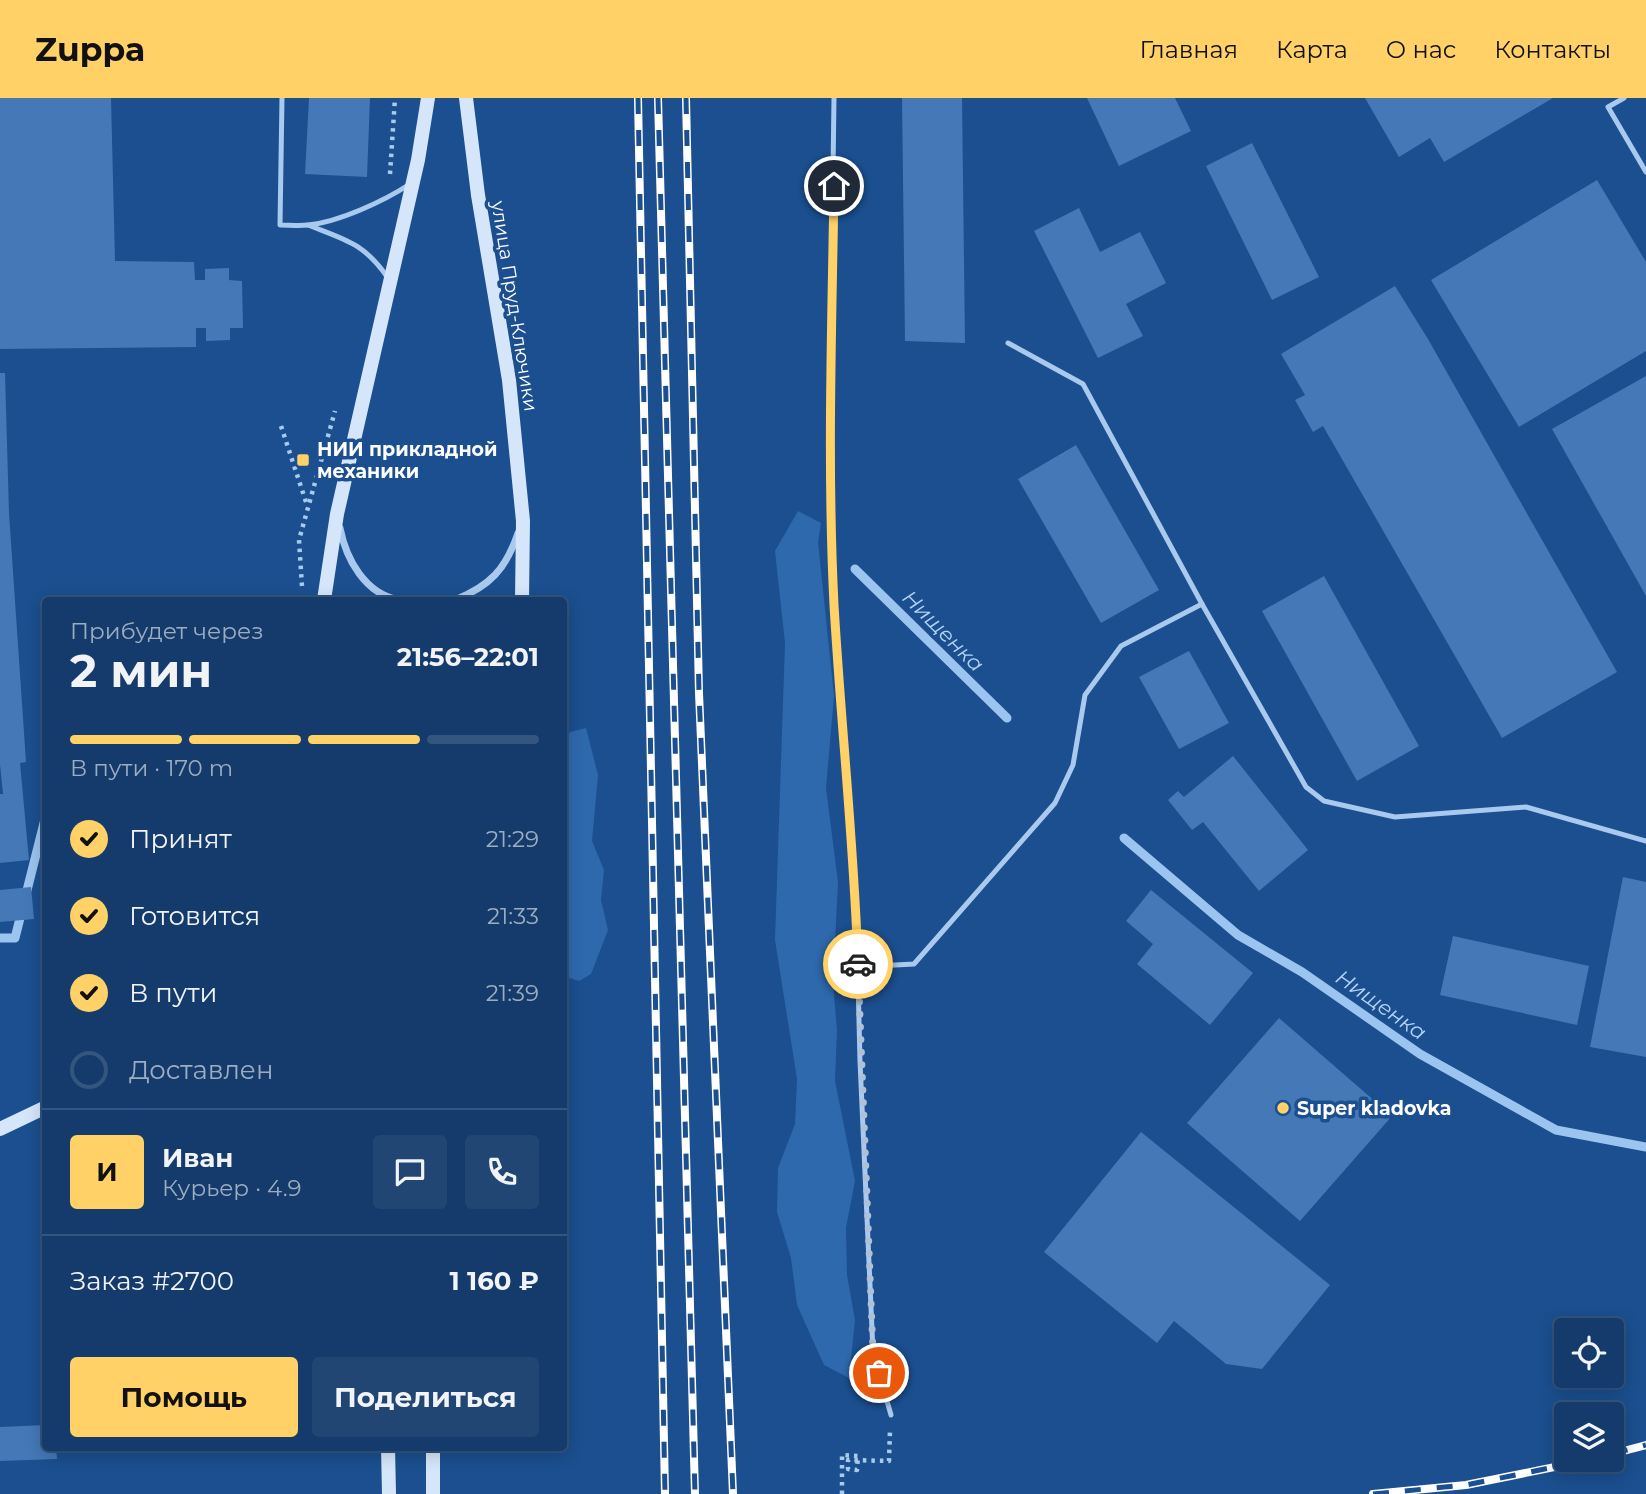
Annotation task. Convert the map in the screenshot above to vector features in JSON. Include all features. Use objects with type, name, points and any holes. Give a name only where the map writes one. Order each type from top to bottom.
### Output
[{"type":"street","points":[[324,597],[337,514],[391,281],[428,98]]},
{"type":"street","name":"улица Пруд-Ключики","points":[[466,98],[478,195],[509,380],[523,521],[522,597]]},
{"type":"street","points":[[337,514],[343,544],[354,568],[369,585],[390,597]]},
{"type":"street","name":"улица Пруд-Ключики","points":[[463,597],[477,592],[497,574],[511,555],[523,521]]},
{"type":"street","points":[[0,1129],[42,1109]]},
{"type":"street","points":[[388,1451],[389,1494]]},
{"type":"street","points":[[433,1451],[433,1494]]},
{"type":"lane","points":[[282,98],[280,225],[308,225],[386,200],[412,183]]},
{"type":"lane","points":[[834,98],[829,466],[834,605],[856,899],[873,1352],[891,1415]]},
{"type":"lane","points":[[1624,98],[1608,107],[1646,172]]},
{"type":"lane","points":[[308,225],[352,243],[374,257],[391,281]]},
{"type":"lane","points":[[1008,343],[1083,384],[1202,604],[1306,787],[1324,801],[1395,817],[1526,807],[1646,841]]},
{"type":"lane","points":[[858,967],[914,964],[1055,803],[1073,765],[1085,695],[1121,646],[1202,604]]},
{"type":"path","points":[[386,200],[395,98]]},
{"type":"path","points":[[302,588],[299,540],[338,401]]},
{"type":"path","points":[[282,426],[308,507]]},
{"type":"path","points":[[842,1494],[842,1455],[858,1456],[857,1470],[848,1469],[848,1460],[861,1461],[889,1461],[891,1415]]},
{"type":"shaded area","points":[[798,511],[821,523],[818,542],[834,696],[826,788],[838,882],[833,983],[837,1030],[835,1081],[855,1181],[846,1228],[847,1275],[855,1320],[849,1378],[824,1365],[797,1305],[791,1258],[777,1212],[778,1168],[795,1124],[797,1079],[775,940],[785,643],[775,551]]},
{"type":"shaded area","points":[[586,728],[598,775],[592,841],[604,870],[601,900],[608,930],[591,974],[579,981],[567,979],[567,736],[570,732]]},
{"type":"building","points":[[0,98],[111,98],[115,261],[194,262],[195,280],[205,280],[205,269],[229,268],[229,280],[242,281],[243,328],[230,328],[230,340],[206,341],[206,328],[196,328],[196,347],[0,349]]},
{"type":"building","points":[[309,98],[370,98],[367,177],[305,174]]},
{"type":"building","points":[[902,98],[962,98],[965,343],[905,341]]},
{"type":"building","points":[[1087,98],[1175,98],[1191,131],[1119,166]]},
{"type":"building","points":[[1365,98],[1553,98],[1444,162],[1430,138],[1399,157]]},
{"type":"building","points":[[1252,143],[1319,277],[1272,300],[1206,166]]},
{"type":"building","points":[[1597,180],[1646,262],[1646,351],[1519,427],[1431,280]]},
{"type":"building","points":[[1079,208],[1100,252],[1140,232],[1166,283],[1126,304],[1143,336],[1098,358],[1034,231]]},
{"type":"building","points":[[1395,286],[1428,339],[1617,672],[1502,738],[1323,426],[1313,432],[1295,400],[1305,395],[1281,354]]},
{"type":"building","points":[[0,373],[5,373],[9,513],[26,762],[20,763],[29,860],[0,863],[0,794],[3,794],[0,764]]},
{"type":"building","points":[[1646,376],[1646,596],[1552,429]]},
{"type":"building","points":[[1076,445],[1159,590],[1101,623],[1018,479]]},
{"type":"building","points":[[1324,576],[1419,746],[1357,781],[1262,611]]},
{"type":"building","points":[[1189,651],[1229,723],[1179,749],[1139,677]]},
{"type":"building","points":[[1233,756],[1308,850],[1259,891],[1203,822],[1192,830],[1168,800],[1178,791],[1184,797]]},
{"type":"building","points":[[1623,877],[1646,882],[1646,1057],[1590,1047]]},
{"type":"building","points":[[31,887],[34,919],[0,922],[0,890]]},
{"type":"building","points":[[1151,890],[1253,973],[1210,1025],[1137,964],[1153,944],[1126,921]]},
{"type":"building","points":[[1453,936],[1589,966],[1577,1025],[1440,995]]},
{"type":"building","points":[[1279,1018],[1392,1116],[1300,1221],[1187,1123]]},
{"type":"building","points":[[1141,1132],[1330,1285],[1262,1369],[1226,1364],[1174,1321],[1157,1343],[1044,1252]]},
{"type":"building","points":[[42,1425],[42,1451],[56,1451],[57,1459],[0,1461],[0,1427]]},
{"type":"waterway","name":"Нищенка","points":[[855,569],[1007,718]]},
{"type":"waterway","name":"Нищенка","points":[[0,938],[15,938],[42,831]]},
{"type":"waterway","name":"Нищенка","points":[[1124,838],[1238,935],[1302,972],[1420,1054],[1556,1130],[1646,1147]]},
{"type":"railway","points":[[638,98],[665,1494]]},
{"type":"railway","points":[[658,98],[695,1494]]},
{"type":"railway","points":[[686,98],[699,693],[733,1494]]},
{"type":"railway","points":[[1624,1451],[1646,1445]]},
{"type":"railway","points":[[1373,1494],[1466,1485],[1554,1467]]},
{"type":"way so far","points":[[858,964],[873,1352],[879,1373]]},
{"type":"place","name":"НИИ прикладной механики","points":[[303,460]]},
{"type":"place","name":"Super kladovka","points":[[1283,1108]]},
{"type":"route","points":[[834,186],[829,466],[834,605],[856,899],[858,964]]}]
